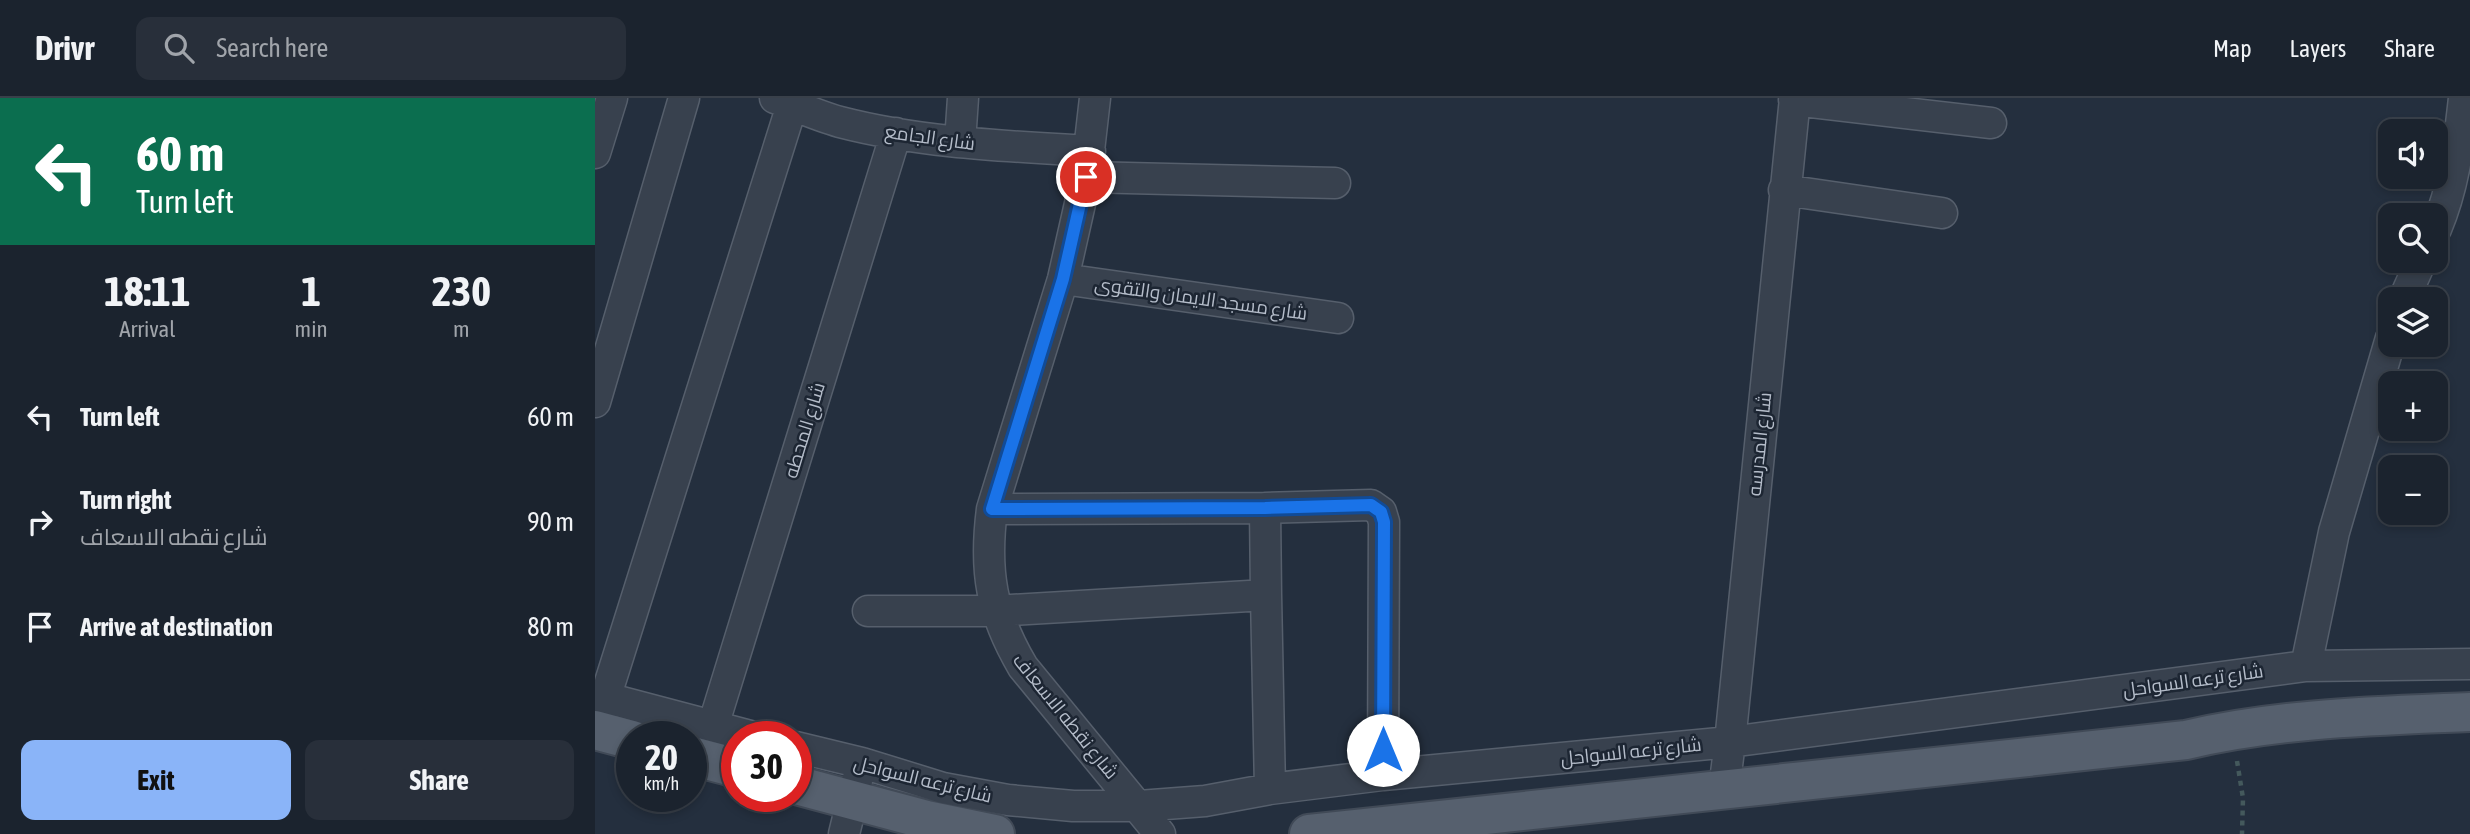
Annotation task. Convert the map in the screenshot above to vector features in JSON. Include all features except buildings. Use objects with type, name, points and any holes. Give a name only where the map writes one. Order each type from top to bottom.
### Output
[{"type":"main road","points":[[599,708],[616,724]]},
{"type":"main road","points":[[1309,834],[2186,740],[2233,729],[2374,716],[2470,712]]},
{"type":"main road","points":[[707,745],[721,756]]},
{"type":"main road","name":"شارع ترعه السواحل","points":[[812,795],[848,817],[927,820],[995,834]]},
{"type":"street","points":[[595,153],[612,98]]},
{"type":"street","points":[[595,402],[684,98]]},
{"type":"street","points":[[960,142],[963,98]]},
{"type":"street","name":"شارع نقطه الاسعاف","points":[[1095,98],[1088,164],[1063,279],[992,509],[987,543],[988,577],[995,611],[1007,640],[1023,667],[1160,834]]},
{"type":"street","points":[[2447,203],[2456,166],[2464,98]]},
{"type":"street","points":[[1794,99],[1991,123]]},
{"type":"street","name":"شارع المدرسه","points":[[1724,789],[1794,99]]},
{"type":"street","points":[[640,721],[599,708],[783,101]]},
{"type":"street","name":"شارع الجامع","points":[[783,101],[837,110],[896,133],[1088,164],[1335,183]]},
{"type":"street","name":"شارع المحطه","points":[[707,725],[896,133]]},
{"type":"street","points":[[1784,190],[1943,213]]},
{"type":"street","name":"شارع مسجد الايمان والتقوى","points":[[1063,279],[1338,318]]},
{"type":"street","points":[[2306,666],[2334,532],[2385,357]]},
{"type":"street","points":[[992,509],[1371,505],[1381,512],[1384,522],[1383,775]]},
{"type":"street","points":[[1265,508],[1270,789]]},
{"type":"street","points":[[868,611],[995,611],[1266,595]]},
{"type":"street","name":"شارع ترعه السواحل","points":[[812,751],[943,788],[1008,800],[1073,806],[1139,806],[1205,801],[1270,789],[1383,775],[1730,742],[2306,666],[2470,664]]},
{"type":"street","points":[[848,817],[862,763]]},
{"type":"path","points":[[2233,729],[2243,798],[2242,834]]},
{"type":"route","points":[[1086,177],[1063,279],[992,509],[1371,505],[1381,512],[1384,522],[1383,750]]}]
